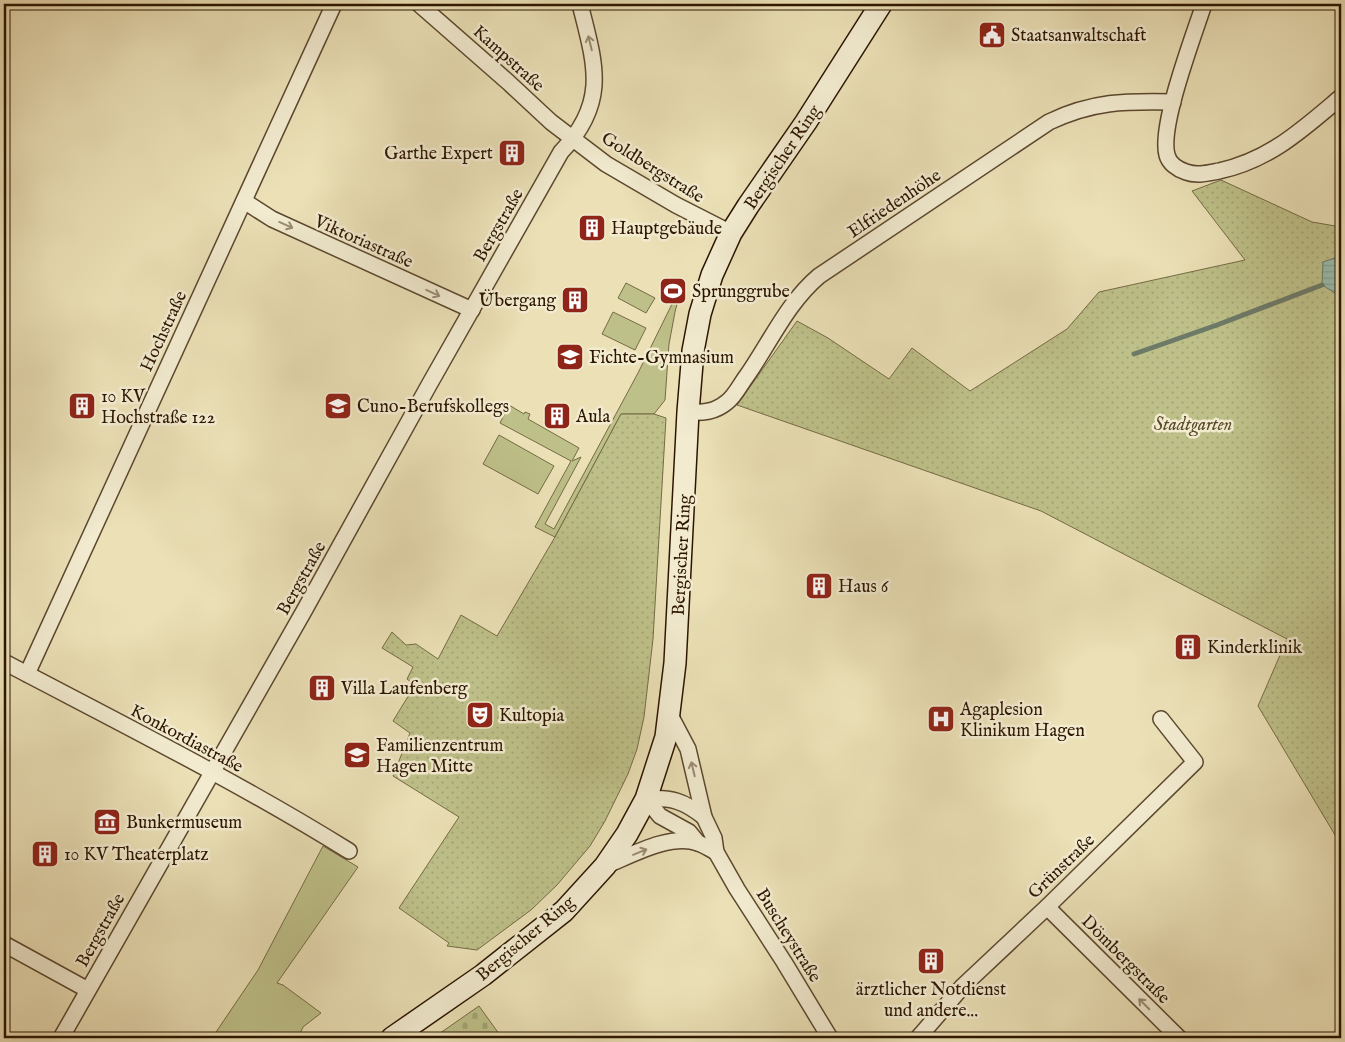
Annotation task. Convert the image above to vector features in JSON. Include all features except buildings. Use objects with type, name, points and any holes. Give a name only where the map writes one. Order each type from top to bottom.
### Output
[{"type":"main road","name":"Bergischer Ring","points":[[392,1038],[454,996],[524,944],[564,911],[605,866],[627,834],[646,799],[666,738],[675,663],[688,412],[693,351],[700,314],[712,275],[732,233],[881,4]]},
{"type":"street","name":"Hochstraße","points":[[27,674],[334,4]]},
{"type":"street","name":"Kampstraße","points":[[419,4],[551,122],[574,138]]},
{"type":"street","name":"Goldbergstraße","points":[[580,4],[594,61],[595,83],[594,95],[588,112],[574,138],[606,164],[676,205],[732,233]]},
{"type":"street","points":[[1204,4],[1173,102],[1168,127],[1167,155],[1171,163],[1180,170],[1191,174],[1206,174],[1239,167],[1269,153],[1290,139],[1341,97]]},
{"type":"street","name":"Elfriedenhöhe","points":[[688,412],[705,413],[729,401],[758,360],[794,303],[805,288],[819,276],[1049,122],[1068,114],[1109,103],[1129,101],[1173,102]]},
{"type":"street","name":"Bergstraße","points":[[61,1038],[313,596],[428,384],[561,152],[574,138]]},
{"type":"street","name":"Viktoriastraße","points":[[244,201],[272,219],[472,310]]},
{"type":"street","name":"Konkordiastraße","points":[[4,662],[212,772],[308,825],[349,851]]},
{"type":"street","name":"Buscheystraße","points":[[669,713],[688,749],[704,817],[714,838],[716,852],[830,1038]]},
{"type":"street","name":"Grünstraße","points":[[918,1038],[963,986],[1195,762],[1161,720]]},
{"type":"street","points":[[646,799],[666,797],[693,808],[704,817]]},
{"type":"street","points":[[646,799],[660,816],[689,832],[698,843]]},
{"type":"street","points":[[605,866],[660,844],[675,842],[698,843],[716,852]]},
{"type":"street","name":"Dömbergstraße","points":[[1047,906],[1179,1038]]},
{"type":"street","points":[[4,944],[88,990]]},
{"type":"green space","name":"Stadtgarten","points":[[1221,180],[1312,222],[1341,227],[1341,845],[1258,706],[1287,639],[1041,511],[737,405],[797,321],[828,338],[889,379],[912,348],[970,391],[1067,329],[1099,292],[1245,260],[1192,191]]},
{"type":"green space","points":[[674,281],[681,285],[679,290],[683,281],[669,344],[665,400],[654,414],[621,414],[555,537],[535,527],[571,461],[500,423],[509,405],[524,414],[525,412],[530,414],[528,419],[579,448],[572,461],[581,457],[545,524],[554,529],[638,373],[673,302],[666,298]]},
{"type":"green space","points":[[626,283],[655,298],[646,313],[618,298]]},
{"type":"green space","points":[[613,312],[646,328],[635,350],[602,334]]},
{"type":"green space","points":[[621,414],[654,414],[666,418],[653,639],[644,717],[637,749],[628,774],[605,821],[590,846],[557,885],[531,910],[477,950],[447,946],[449,943],[399,908],[459,817],[393,776],[410,733],[393,721],[415,685],[407,679],[413,667],[382,648],[392,632],[406,645],[416,644],[438,659],[461,615],[497,636],[555,537]]},
{"type":"green space","points":[[499,435],[554,466],[538,494],[483,464]]},
{"type":"green space","points":[[323,846],[358,867],[277,983],[283,985],[321,1013],[303,1027],[298,1038],[212,1038],[258,970]]},
{"type":"green space","points":[[479,1006],[502,1038],[433,1038]]},
{"type":"shaded area","points":[[1340,256],[1341,291],[1337,294],[1322,285],[1323,262]]},
{"type":"waterway","points":[[1134,354],[1322,285]]},
{"type":"place","name":"Staatsanwaltschaft","points":[[992,35]]},
{"type":"place","name":"Garthe Expert","points":[[512,153]]},
{"type":"place","name":"Hauptgebäude","points":[[592,228]]},
{"type":"place","name":"Sprunggrube","points":[[673,291]]},
{"type":"place","name":"Übergang","points":[[575,300]]},
{"type":"place","name":"Fichte-Gymnasium","points":[[570,357]]},
{"type":"place","name":"10 KV Hochstraße 122","points":[[82,406]]},
{"type":"place","name":"Cuno-Berufskollegs","points":[[338,406]]},
{"type":"place","name":"Aula","points":[[557,416]]},
{"type":"place","name":"Haus 6","points":[[819,586]]},
{"type":"place","name":"Kinderklinik","points":[[1188,647]]},
{"type":"place","name":"Villa Laufenberg","points":[[322,688]]},
{"type":"place","name":"Kultopia","points":[[480,715]]},
{"type":"place","name":"Agaplesion Klinikum Hagen","points":[[941,719]]},
{"type":"place","name":"Familienzentrum Hagen Mitte","points":[[357,755]]},
{"type":"place","name":"Bunkermuseum","points":[[107,822]]},
{"type":"place","name":"10 KV Theaterplatz","points":[[45,854]]},
{"type":"place","name":"ärztlicher Notdienst und andere...","points":[[931,961]]}]
